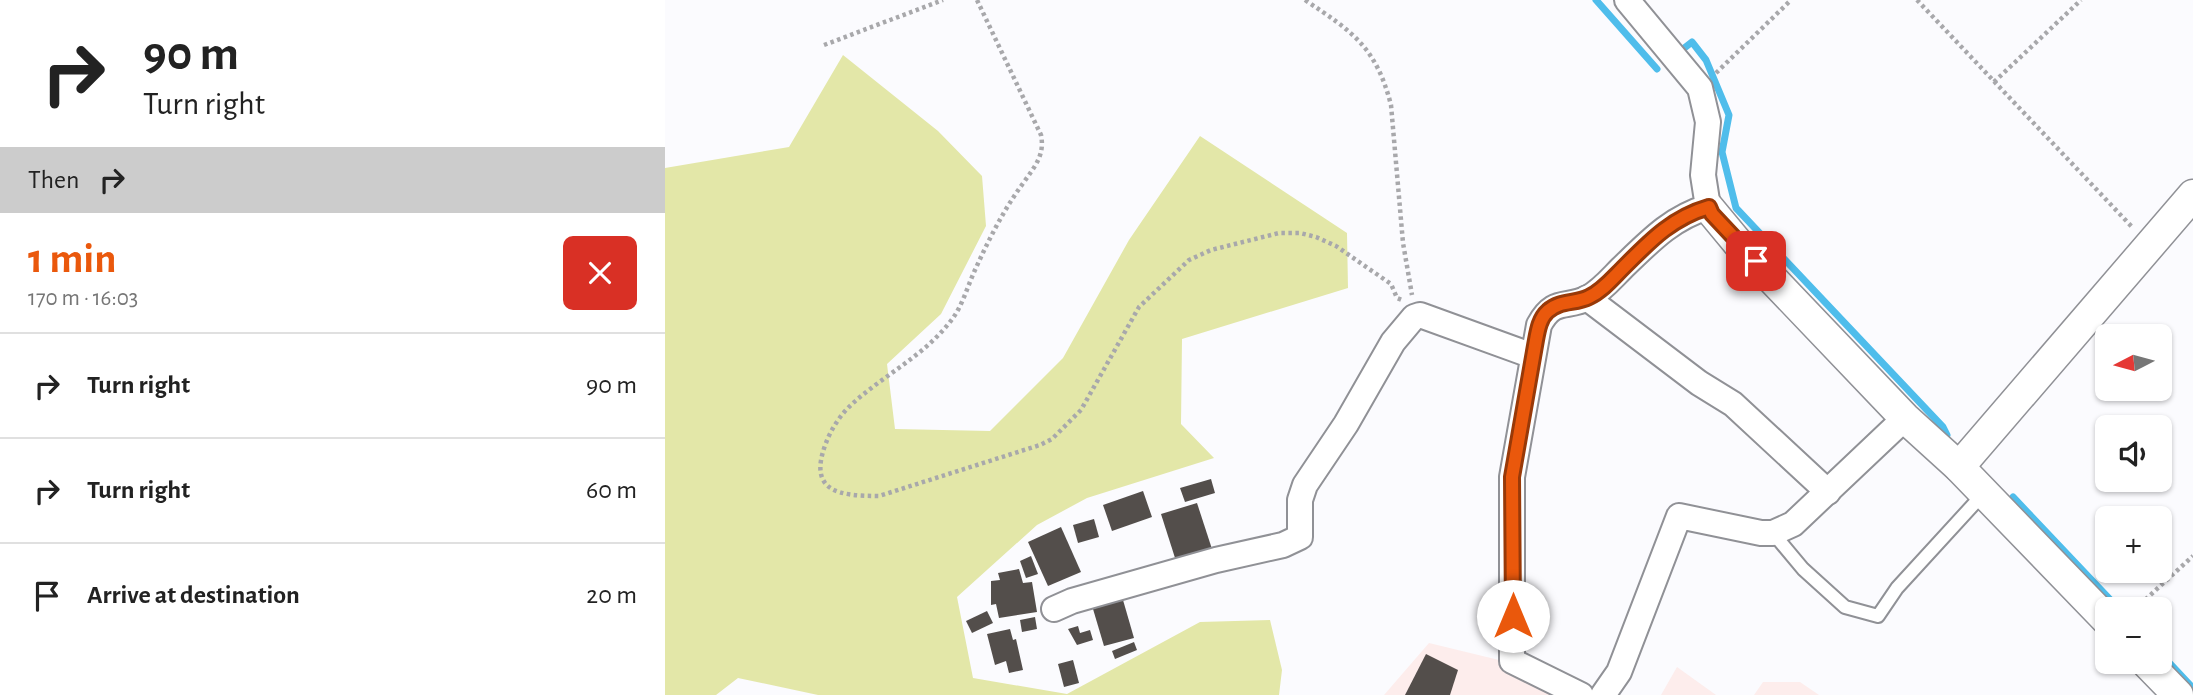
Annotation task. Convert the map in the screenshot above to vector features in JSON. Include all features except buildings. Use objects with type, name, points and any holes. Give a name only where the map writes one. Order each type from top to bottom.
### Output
[{"type":"street","points":[[1627,0],[1700,88],[1708,122],[1703,175],[1712,214],[1905,418],[1959,467],[2095,608]]},
{"type":"street","points":[[1959,467],[2193,195]]},
{"type":"street","points":[[1581,695],[1512,661],[1512,477],[1539,325],[1546,313],[1557,305],[1587,298],[1604,286],[1660,230],[1686,214],[1709,207]]},
{"type":"street","points":[[1587,298],[1699,383],[1733,404],[1828,492]]},
{"type":"street","points":[[1054,609],[1072,601],[1158,576],[1283,545],[1300,537],[1300,500],[1305,485],[1346,424],[1393,342],[1414,317],[1420,315],[1533,356]]},
{"type":"street","points":[[1603,695],[1619,672],[1679,516],[1723,524],[1742,531],[1773,533],[1793,524],[1905,418]]},
{"type":"street","points":[[2158,674],[2178,695]]},
{"type":"lane","points":[[1773,533],[1804,569],[1845,607],[1878,616],[1897,588],[1984,493]]},
{"type":"path","points":[[824,45],[943,0]]},
{"type":"path","points":[[977,0],[1041,135],[1041,156],[1006,206],[953,318],[916,356],[850,405],[839,418],[828,437],[819,461],[819,471],[823,482],[841,493],[879,496],[1027,450],[1052,439],[1081,410],[1139,307],[1189,260],[1211,250],[1279,233],[1308,235],[1336,246],[1391,284],[1397,298],[1413,303],[1402,233],[1391,105],[1385,85],[1378,66],[1362,43],[1340,23],[1305,0]]},
{"type":"path","points":[[1700,88],[1791,0]]},
{"type":"path","points":[[1917,0],[2150,245]]},
{"type":"path","points":[[1994,82],[2081,0]]},
{"type":"path","points":[[2148,597],[2193,556]]},
{"type":"shaded area","points":[[1429,643],[1499,660],[1501,666],[1557,695],[1384,695]]},
{"type":"shaded area","points":[[1677,667],[1716,695],[1661,695]]},
{"type":"shaded area","points":[[1763,682],[1800,682],[1819,695],[1754,695]]},
{"type":"green space","points":[[843,55],[938,131],[982,176],[986,226],[941,314],[887,364],[895,429],[990,431],[1063,358],[1129,240],[1200,136],[1347,233],[1348,288],[1182,339],[1181,424],[1214,458],[1087,498],[1037,525],[957,597],[973,678],[1067,694],[1200,622],[1270,620],[1282,670],[1279,695],[818,695],[738,678],[716,695],[665,695],[665,168],[789,147]]},
{"type":"waterway","points":[[1596,0],[1657,69]]},
{"type":"waterway","points":[[1683,49],[1692,42],[1706,60],[1729,115],[1722,152],[1736,208],[1943,427],[1947,435]]},
{"type":"waterway","points":[[2013,497],[2108,597]]},
{"type":"waterway","points":[[2172,666],[2193,688]]},
{"type":"route","points":[[1513,616],[1512,477],[1539,325],[1546,313],[1557,305],[1587,298],[1604,286],[1660,230],[1686,214],[1709,207],[1712,214],[1756,261]]}]
